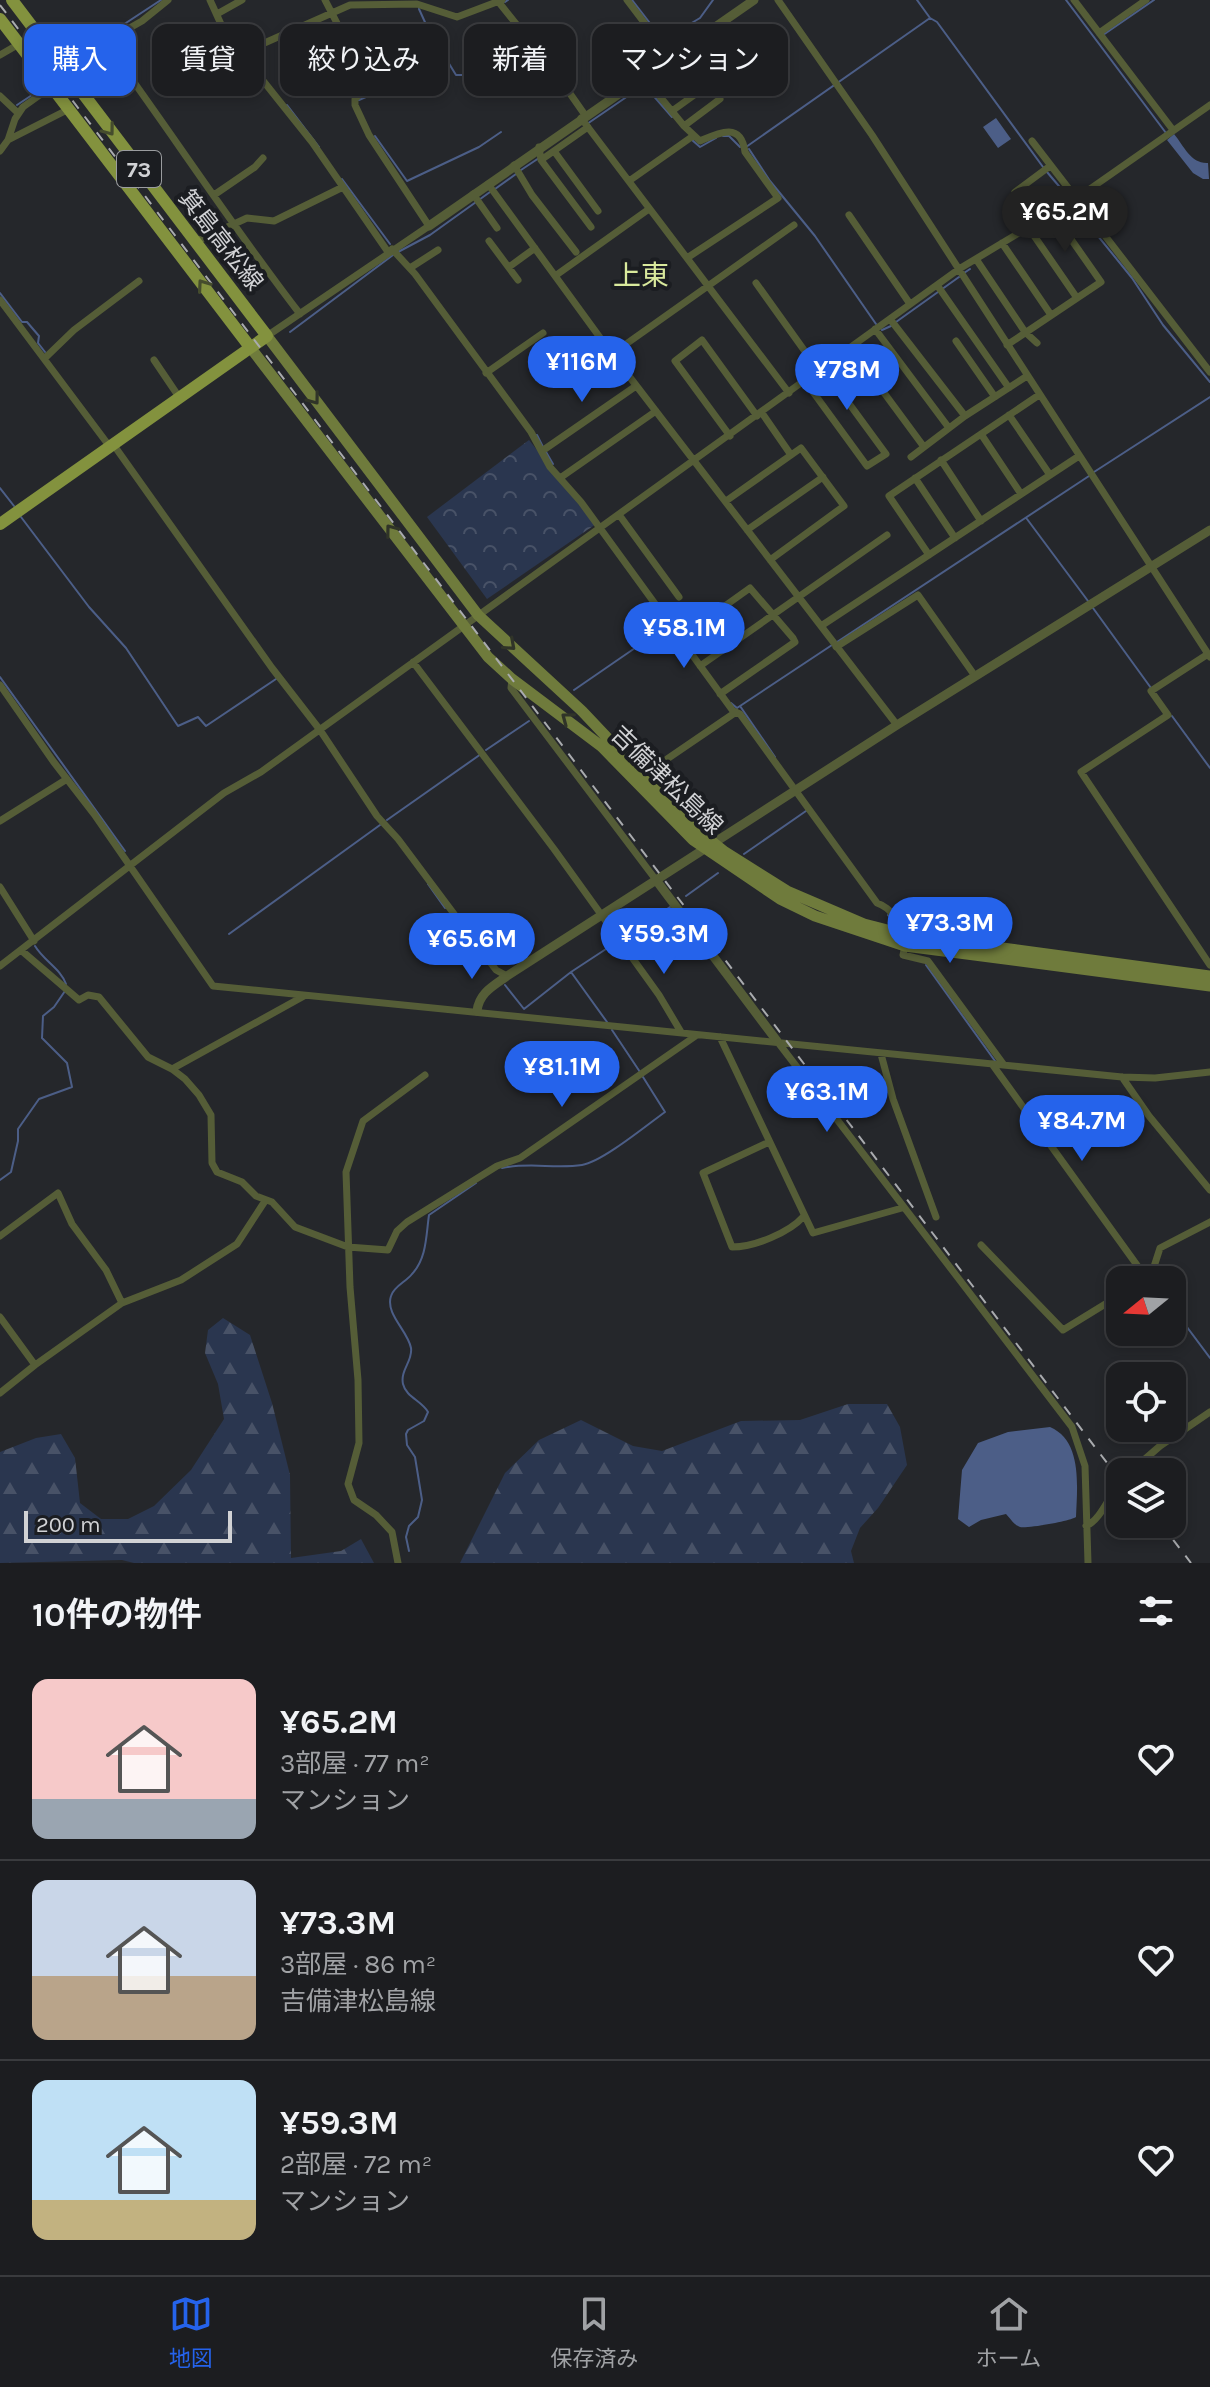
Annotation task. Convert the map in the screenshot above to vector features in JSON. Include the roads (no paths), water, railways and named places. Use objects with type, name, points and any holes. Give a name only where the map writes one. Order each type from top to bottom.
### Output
[{"type":"main road","name":"箕島高松線","points":[[12,0],[30,24]]},
{"type":"main road","name":"箕島高松線","points":[[0,19],[24,51]]},
{"type":"main road","name":"箕島高松線","points":[[59,96],[250,347]]},
{"type":"main road","name":"箕島高松線","points":[[84,96],[267,336]]},
{"type":"main road","points":[[0,524],[114,447],[267,336]]},
{"type":"main road","name":"吉備津松島線","points":[[267,336],[478,615],[582,711],[709,846]]},
{"type":"main road","name":"吉備津松島線","points":[[250,347],[488,657],[512,679],[601,746],[678,826],[787,891],[906,940],[1210,986]]},
{"type":"main road","name":"吉備津松島線","points":[[906,940],[1210,976]]},
{"type":"street","points":[[136,24],[168,0]]},
{"type":"street","points":[[210,0],[222,24]]},
{"type":"street","points":[[218,14],[242,0]]},
{"type":"street","points":[[325,0],[369,85],[355,99],[361,119],[429,226]]},
{"type":"street","points":[[627,0],[645,24]]},
{"type":"street","points":[[721,24],[754,0]]},
{"type":"street","points":[[778,0],[961,272],[1209,656],[1153,690],[1168,715],[1081,772],[1210,965]]},
{"type":"street","points":[[1074,0],[1169,133]]},
{"type":"street","points":[[1100,35],[1146,0]]},
{"type":"street","points":[[264,43],[350,5],[417,4],[457,17],[499,1],[557,75],[585,122],[649,209],[789,393]]},
{"type":"street","points":[[0,55],[19,44]]},
{"type":"street","points":[[264,79],[390,250],[411,267],[561,476],[882,905],[909,927],[904,956],[928,961],[997,1065],[1139,1266]]},
{"type":"street","points":[[136,86],[300,314]]},
{"type":"street","points":[[0,96],[18,113]]},
{"type":"street","points":[[0,151],[8,140],[18,113],[40,96]]},
{"type":"street","points":[[267,336],[390,250],[476,199],[623,96]]},
{"type":"street","points":[[660,96],[691,138],[700,141],[729,131],[778,198],[687,258]]},
{"type":"street","points":[[672,111],[693,96]]},
{"type":"street","points":[[684,126],[720,99]]},
{"type":"street","points":[[0,966],[224,793],[261,772],[320,730],[875,329],[893,322],[910,304],[939,288],[976,259],[1072,201],[1210,105]]},
{"type":"street","points":[[8,140],[69,109]]},
{"type":"street","points":[[541,155],[554,151],[585,122]]},
{"type":"street","points":[[629,181],[691,138]]},
{"type":"street","points":[[1032,141],[1072,201],[1210,372]]},
{"type":"street","points":[[554,151],[598,211]]},
{"type":"street","points":[[541,155],[591,227]]},
{"type":"street","points":[[214,195],[263,158]]},
{"type":"street","points":[[1015,192],[1049,167]]},
{"type":"street","points":[[518,170],[532,195],[576,252]]},
{"type":"street","points":[[194,242],[247,218],[274,221],[343,187]]},
{"type":"street","points":[[491,188],[636,386],[897,725]]},
{"type":"street","points":[[476,199],[497,228]]},
{"type":"street","points":[[555,276],[649,209]]},
{"type":"street","points":[[1007,345],[1101,282],[1052,212]]},
{"type":"street","points":[[849,215],[910,304]]},
{"type":"street","points":[[612,354],[794,225]]},
{"type":"street","points":[[1028,227],[1077,298]]},
{"type":"street","points":[[489,241],[518,280]]},
{"type":"street","points":[[1002,243],[1051,315]]},
{"type":"street","points":[[509,267],[535,248]]},
{"type":"street","points":[[411,267],[438,250]]},
{"type":"street","points":[[976,259],[1025,332],[1037,343]]},
{"type":"street","points":[[46,356],[74,330],[139,281]]},
{"type":"street","points":[[756,283],[886,454],[867,466],[805,381]]},
{"type":"street","points":[[939,288],[1009,388]]},
{"type":"street","points":[[0,300],[114,447],[320,730],[377,816],[398,839],[496,970],[507,976]]},
{"type":"street","points":[[893,322],[965,416]]},
{"type":"street","points":[[875,329],[949,428]]},
{"type":"street","points":[[488,372],[543,333]]},
{"type":"street","points":[[730,436],[675,361],[702,340],[791,455]]},
{"type":"street","points":[[956,341],[995,397]]},
{"type":"street","points":[[851,348],[924,447]]},
{"type":"street","points":[[154,360],[179,397]]},
{"type":"street","points":[[911,457],[965,416],[1027,376]]},
{"type":"street","points":[[543,449],[636,386]]},
{"type":"street","points":[[929,555],[889,496],[1039,395]]},
{"type":"street","points":[[561,476],[656,411]]},
{"type":"street","points":[[1009,415],[1050,475]]},
{"type":"street","points":[[981,434],[1021,494]]},
{"type":"street","points":[[726,501],[801,448],[823,477],[844,506],[770,560]]},
{"type":"street","points":[[821,626],[1079,456]]},
{"type":"street","points":[[941,460],[981,521]]},
{"type":"street","points":[[747,530],[823,477]]},
{"type":"street","points":[[915,478],[955,538]]},
{"type":"street","points":[[620,516],[679,597]]},
{"type":"street","points":[[477,1011],[478,1002],[485,992],[507,976],[897,725],[1210,530]]},
{"type":"street","points":[[702,665],[887,535]]},
{"type":"street","points":[[682,637],[750,588],[795,642],[722,692]]},
{"type":"street","points":[[834,644],[918,595],[975,676]]},
{"type":"street","points":[[413,662],[601,915],[682,1033]]},
{"type":"street","points":[[512,679],[511,688],[902,1208],[1072,1427],[1085,1466],[1088,1563]]},
{"type":"street","points":[[0,685],[213,986],[1122,1077],[1155,1078],[1210,1072]]},
{"type":"street","points":[[648,772],[736,712]]},
{"type":"street","points":[[0,821],[67,779]]},
{"type":"street","points":[[0,887],[34,941]]},
{"type":"street","points":[[22,951],[79,1000],[88,995],[99,997],[148,1057],[185,1079],[211,1115],[214,1167],[217,1172],[242,1182],[256,1196],[272,1202],[295,1227],[348,1247],[388,1250],[397,1231],[407,1222],[497,1166],[520,1158],[697,1035]]},
{"type":"street","points":[[172,1069],[304,996]]},
{"type":"street","points":[[720,1037],[813,1233],[902,1208]]},
{"type":"street","points":[[881,1054],[897,1113],[936,1217]]},
{"type":"street","points":[[398,1563],[392,1532],[376,1515],[354,1500],[348,1484],[359,1443],[346,1172],[363,1121],[425,1075]]},
{"type":"street","points":[[1122,1077],[1149,1116],[1210,1190]]},
{"type":"street","points":[[769,1142],[703,1173],[732,1247],[757,1244],[797,1224],[804,1216]]},
{"type":"street","points":[[0,1236],[58,1193],[72,1224],[106,1270],[122,1303]]},
{"type":"street","points":[[0,1393],[122,1303],[181,1280],[237,1244],[265,1201]]},
{"type":"street","points":[[1153,1266],[1160,1248],[1210,1222]]},
{"type":"street","points":[[981,1245],[1063,1330],[1106,1304]]},
{"type":"street","points":[[0,1317],[35,1365]]},
{"type":"street","points":[[1146,1458],[1208,1416]]},
{"type":"street","points":[[1086,1526],[1094,1523],[1106,1501]]},
{"type":"waterway","points":[[124,24],[161,0]]},
{"type":"waterway","points":[[632,0],[651,24]]},
{"type":"waterway","points":[[690,24],[700,18],[713,0]]},
{"type":"waterway","points":[[917,0],[930,18],[937,22],[1043,167]]},
{"type":"waterway","points":[[1066,0],[1166,133]]},
{"type":"waterway","points":[[1103,35],[1154,0]]},
{"type":"waterway","points":[[419,9],[456,75],[464,75]]},
{"type":"waterway","points":[[746,147],[930,18]]},
{"type":"waterway","points":[[17,105],[30,96]]},
{"type":"waterway","points":[[359,100],[368,96]]},
{"type":"waterway","points":[[587,124],[628,96]]},
{"type":"waterway","points":[[654,96],[672,117]]},
{"type":"waterway","points":[[287,105],[319,147]]},
{"type":"waterway","points":[[375,136],[407,181],[479,147],[501,132]]},
{"type":"waterway","points":[[723,136],[729,136],[740,147]]},
{"type":"waterway","points":[[692,140],[700,147],[716,138]]},
{"type":"waterway","points":[[749,149],[876,324]]},
{"type":"waterway","points":[[521,170],[539,158]]},
{"type":"waterway","points":[[1047,172],[1069,198]]},
{"type":"waterway","points":[[495,189],[516,174]]},
{"type":"waterway","points":[[342,179],[390,244]]},
{"type":"waterway","points":[[398,252],[430,235],[490,192]]},
{"type":"waterway","points":[[1072,204],[1210,382]]},
{"type":"waterway","points":[[290,332],[393,255]]},
{"type":"waterway","points":[[964,273],[970,269]]},
{"type":"waterway","points":[[896,322],[959,277]]},
{"type":"waterway","points":[[0,293],[22,322],[27,322],[39,336],[38,343],[45,352]]},
{"type":"waterway","points":[[882,330],[891,326]]},
{"type":"waterway","points":[[1094,472],[1210,397]]},
{"type":"waterway","points":[[537,435],[543,447]]},
{"type":"waterway","points":[[546,452],[553,464]]},
{"type":"waterway","points":[[837,642],[1089,476]]},
{"type":"waterway","points":[[0,488],[14,506]]},
{"type":"waterway","points":[[21,517],[89,607],[126,648],[178,726],[198,717],[206,726],[276,679]]},
{"type":"waterway","points":[[1027,519],[1088,601]]},
{"type":"waterway","points":[[1093,608],[1151,688]]},
{"type":"waterway","points":[[574,690],[667,626]]},
{"type":"waterway","points":[[731,703],[737,708],[832,645]]},
{"type":"waterway","points":[[0,677],[125,851]]},
{"type":"waterway","points":[[740,706],[775,757]]},
{"type":"waterway","points":[[1172,716],[1210,768]]},
{"type":"waterway","points":[[486,750],[529,721]]},
{"type":"waterway","points":[[387,820],[481,754]]},
{"type":"waterway","points":[[744,854],[806,811]]},
{"type":"waterway","points":[[229,934],[380,825]]},
{"type":"waterway","points":[[686,896],[718,873]]},
{"type":"waterway","points":[[428,884],[445,908]]},
{"type":"waterway","points":[[607,1022],[571,972],[670,907]]},
{"type":"waterway","points":[[888,915],[895,923]]},
{"type":"waterway","points":[[35,946],[66,984]]},
{"type":"waterway","points":[[926,965],[995,1061]]},
{"type":"waterway","points":[[505,985],[524,1009],[571,972]]},
{"type":"waterway","points":[[0,1180],[11,1172],[18,1129],[39,1099],[72,1087],[67,1063],[42,1038],[43,1016],[65,991]]},
{"type":"waterway","points":[[612,1030],[640,1072]]},
{"type":"waterway","points":[[502,1168],[582,1165],[612,1150],[665,1112],[643,1077]]},
{"type":"waterway","points":[[409,1551],[406,1537],[409,1526],[418,1517],[422,1500],[415,1457],[407,1445],[406,1434],[424,1421],[428,1412],[403,1384],[411,1348],[391,1309],[391,1296],[421,1261],[429,1215],[476,1183]]},
{"type":"waterway","points":[[1186,1326],[1210,1358]]},
{"type":"railway","points":[[0,5],[1106,1462]]},
{"type":"railway","points":[[1172,1538],[1191,1563]]},
{"type":"district","name":"上東","points":[[641,275]]}]
